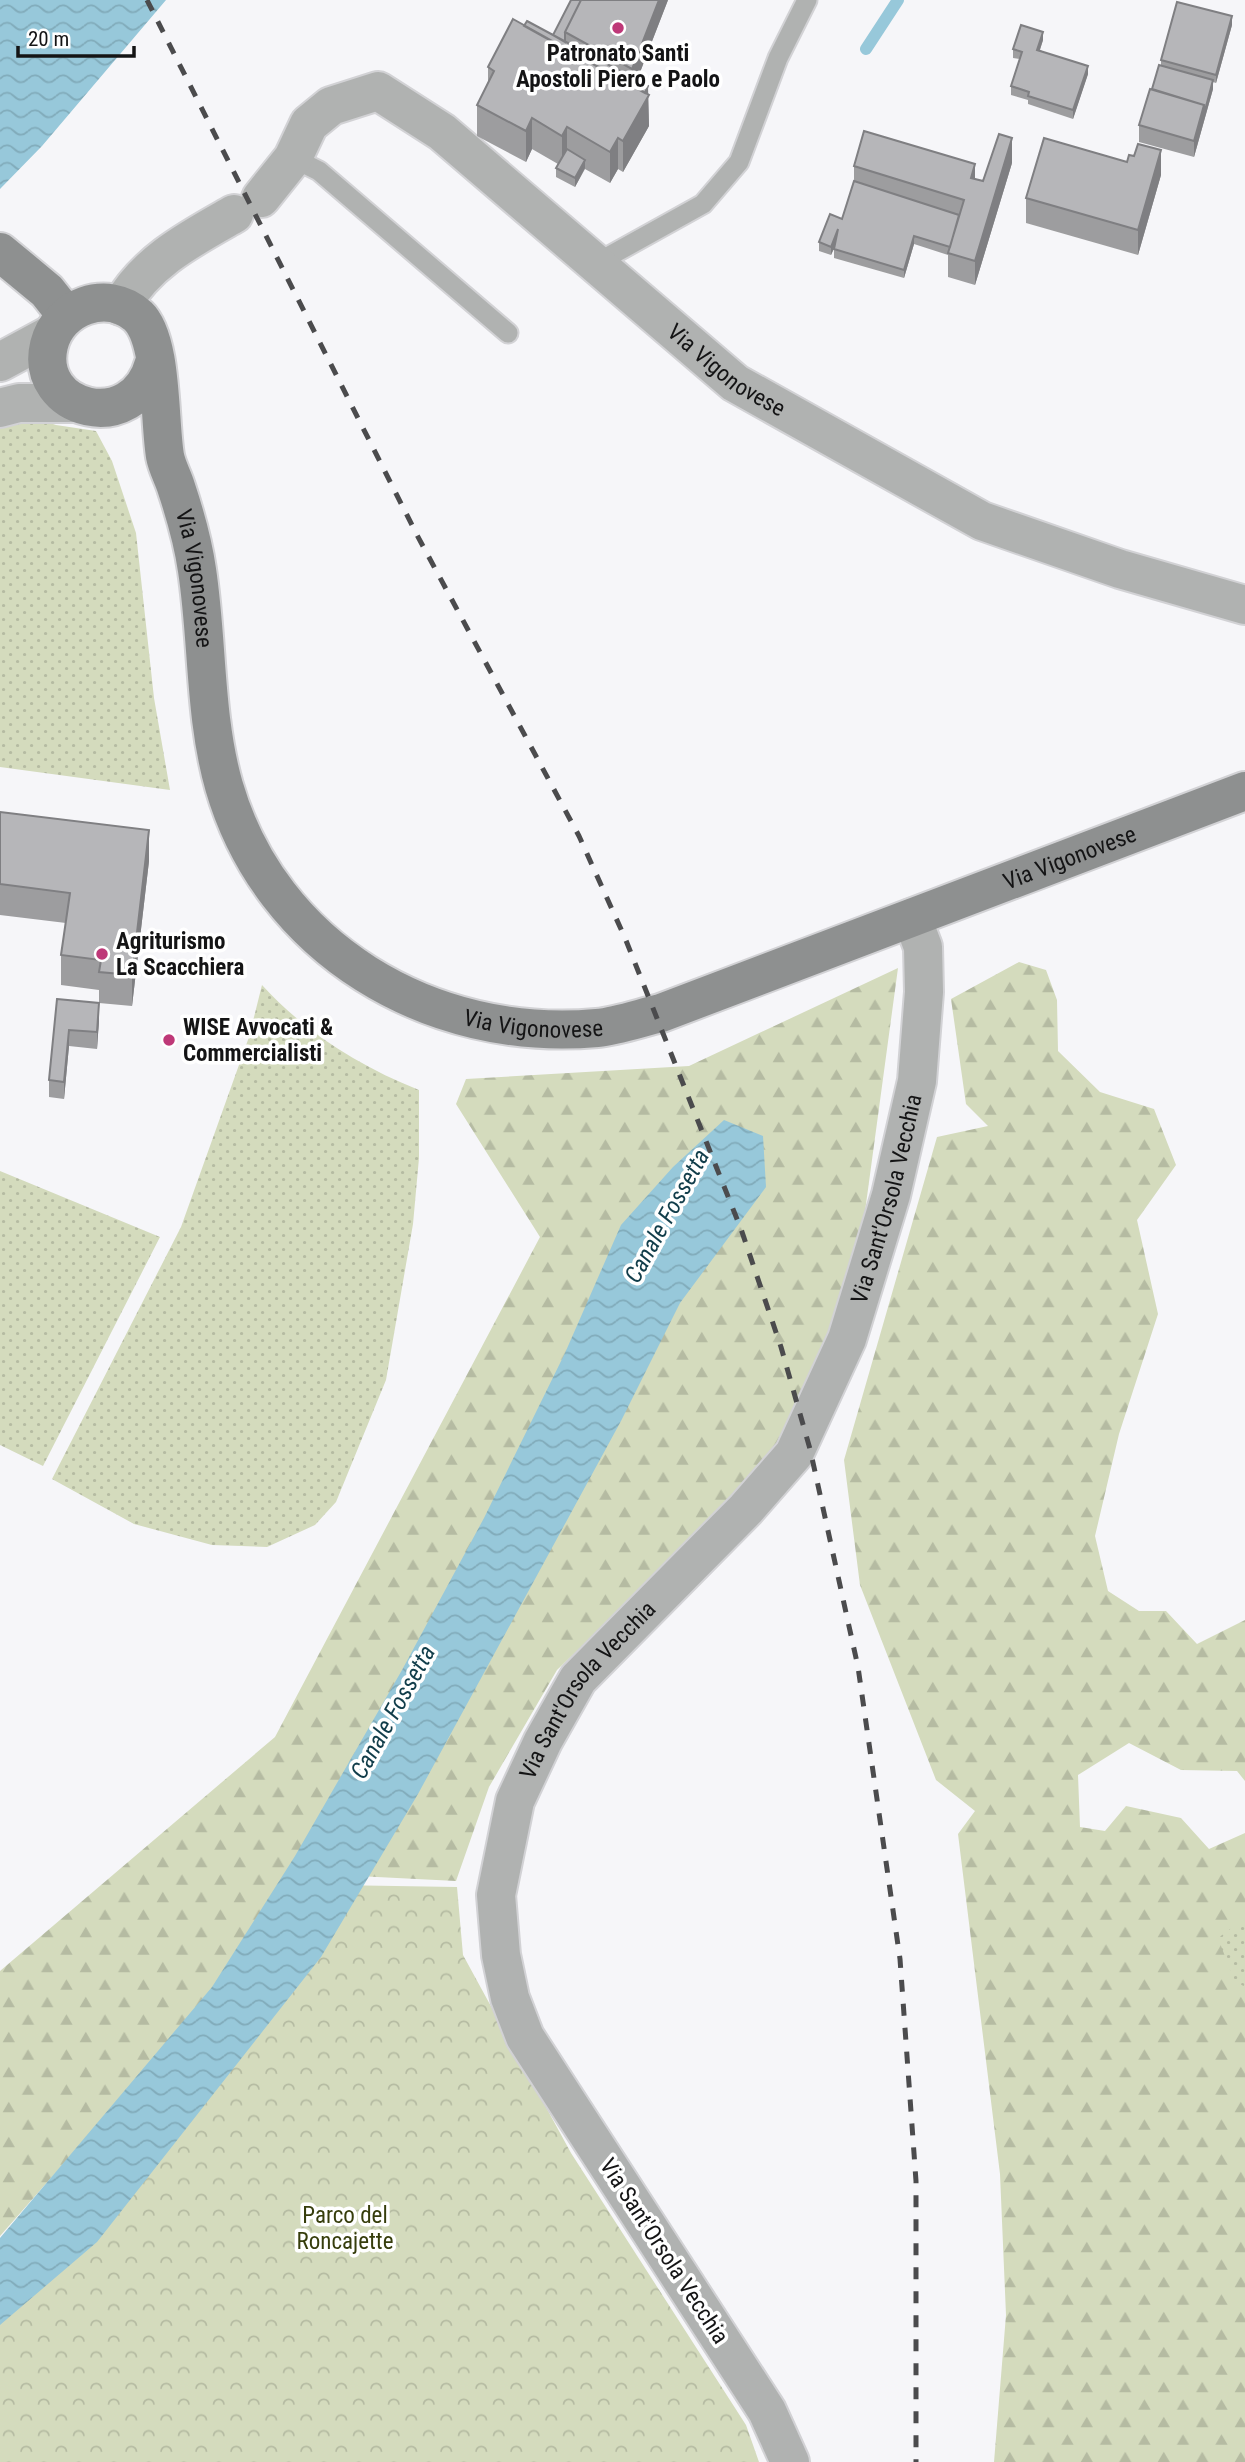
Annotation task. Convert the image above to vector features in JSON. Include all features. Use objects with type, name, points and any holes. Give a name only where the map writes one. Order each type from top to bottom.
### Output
[{"type":"main road","points":[[8,259],[47,291],[60,325],[93,303],[121,306]]},
{"type":"main road","name":"Via Vigonovese","points":[[121,306],[141,319],[153,340],[166,461],[179,496],[197,566],[216,754],[225,788],[246,843],[262,872],[289,907],[328,948],[377,982],[418,1002],[466,1017],[514,1026],[600,1028],[661,1013],[1245,792]]},
{"type":"main road","name":"Via Vigonovese","points":[[60,325],[48,349],[51,373],[63,394],[89,406],[147,442],[166,461]]},
{"type":"main road","points":[[89,406],[131,401],[150,377],[154,363]]},
{"type":"street","name":"Via Vigonovese","points":[[121,306],[151,265],[247,206],[293,158],[309,124],[331,106],[378,92],[442,132],[734,383],[982,522],[1120,569],[1245,605]]},
{"type":"street","points":[[0,362],[60,325]]},
{"type":"street","points":[[0,408],[19,403],[89,406]]},
{"type":"street","name":"Via Sant'Orsola Vecchia","points":[[790,2462],[767,2411],[525,2037],[510,1998],[501,1955],[496,1895],[515,1801],[543,1741],[578,1679],[746,1509],[794,1454],[847,1339],[891,1195],[917,1082],[924,992],[923,947],[912,918]]},
{"type":"lane","points":[[595,264],[702,204],[739,162],[778,58],[807,0]]},
{"type":"lane","points":[[293,158],[319,172],[508,333]]},
{"type":"green space","points":[[32,417],[56,425],[96,431],[112,461],[136,533],[154,698],[170,790],[0,767],[0,422]]},
{"type":"green space","points":[[1019,962],[1046,970],[1057,1000],[1058,1051],[1100,1092],[1154,1109],[1176,1165],[1137,1220],[1158,1314],[1119,1434],[1095,1536],[1108,1591],[1139,1611],[1166,1611],[1197,1644],[1245,1620],[1245,1781],[1237,1771],[1181,1770],[1129,1743],[1078,1775],[1080,1827],[1105,1831],[1126,1806],[1181,1818],[1209,1849],[1245,1833],[1245,1918],[1218,1938],[1234,1980],[1245,1987],[1245,2462],[994,2462],[1006,2315],[1000,2174],[958,1834],[975,1811],[936,1780],[860,1585],[844,1460],[937,1137],[988,1126],[966,1104],[951,999]]},
{"type":"green space","points":[[898,968],[861,1241],[790,1446],[557,1670],[489,1787],[456,1881],[318,1874],[0,2236],[0,1971],[275,1737],[540,1237],[456,1104],[466,1079],[689,1066]]},
{"type":"green space","points":[[262,985],[297,1018],[334,1047],[419,1090],[419,1158],[413,1224],[386,1380],[336,1502],[315,1525],[267,1547],[212,1545],[134,1524],[52,1479],[181,1227],[249,1037]]},
{"type":"green space","points":[[0,1171],[160,1237],[43,1466],[0,1445]]},
{"type":"green space","name":"Parco del Roncajette","points":[[334,1885],[457,1887],[463,1955],[571,2153],[746,2425],[759,2462],[0,2462],[0,2269]]},
{"type":"green space","points":[[1245,1890],[1245,2111],[1211,1946]]},
{"type":"water","points":[[0,0],[166,0],[42,146],[0,189]]},
{"type":"water","points":[[724,1120],[763,1136],[766,1187],[680,1303],[621,1421],[418,1794],[321,1957],[97,2242],[0,2325],[0,2238],[212,1987],[295,1856],[402,1670],[484,1518],[565,1353],[621,1225],[673,1167]]},
{"type":"building","points":[[571,0],[581,0],[565,32],[565,42],[553,35]]},
{"type":"building","name":"Patronato Santi Apostoli Piero e Paolo","points":[[581,0],[659,0],[632,69],[565,32]]},
{"type":"building","points":[[1177,2],[1232,16],[1216,75],[1161,60]]},
{"type":"building","points":[[513,19],[649,95],[623,141],[618,138],[610,152],[567,127],[562,136],[532,118],[526,131],[477,105],[494,71],[488,67]]},
{"type":"building","points":[[527,21],[648,86],[645,93],[524,26]]},
{"type":"building","points":[[1021,25],[1043,32],[1037,50],[1088,66],[1073,110],[1028,96],[1029,92],[1011,86],[1022,52],[1013,49]]},
{"type":"building","points":[[1159,65],[1213,80],[1204,114],[1204,105],[1152,89]]},
{"type":"building","points":[[1150,89],[1204,105],[1194,141],[1139,125]]},
{"type":"building","points":[[864,131],[975,164],[971,178],[983,181],[999,134],[1012,138],[975,261],[948,253],[964,200],[854,166]]},
{"type":"building","points":[[1044,138],[1127,162],[1129,155],[1134,156],[1138,144],[1161,150],[1138,230],[1026,198]]},
{"type":"building","points":[[567,149],[585,160],[575,178],[556,168]]},
{"type":"building","points":[[854,181],[959,215],[950,247],[914,236],[904,270],[834,249],[838,229],[831,247],[819,242],[830,214],[842,219]]},
{"type":"building","name":"Agriturismo La Scacchiera","points":[[0,812],[149,830],[132,975],[99,972],[101,960],[61,955],[70,893],[0,884]]},
{"type":"building","points":[[57,999],[99,1003],[97,1032],[69,1030],[64,1082],[49,1080]]},
{"type":"waterway","name":"Canale Fossetta","points":[[866,49],[898,0]]},
{"type":"railway","points":[[147,0],[417,535],[579,836],[625,938],[741,1229],[781,1347],[810,1449],[858,1667],[900,1959],[916,2181],[916,2462]]},
{"type":"place","name":"Patronato Santi Apostoli Piero e Paolo","points":[[618,28]]},
{"type":"place","name":"Agriturismo La Scacchiera","points":[[102,954]]},
{"type":"place","name":"WISE Avvocati & Commercialisti","points":[[169,1040]]}]
